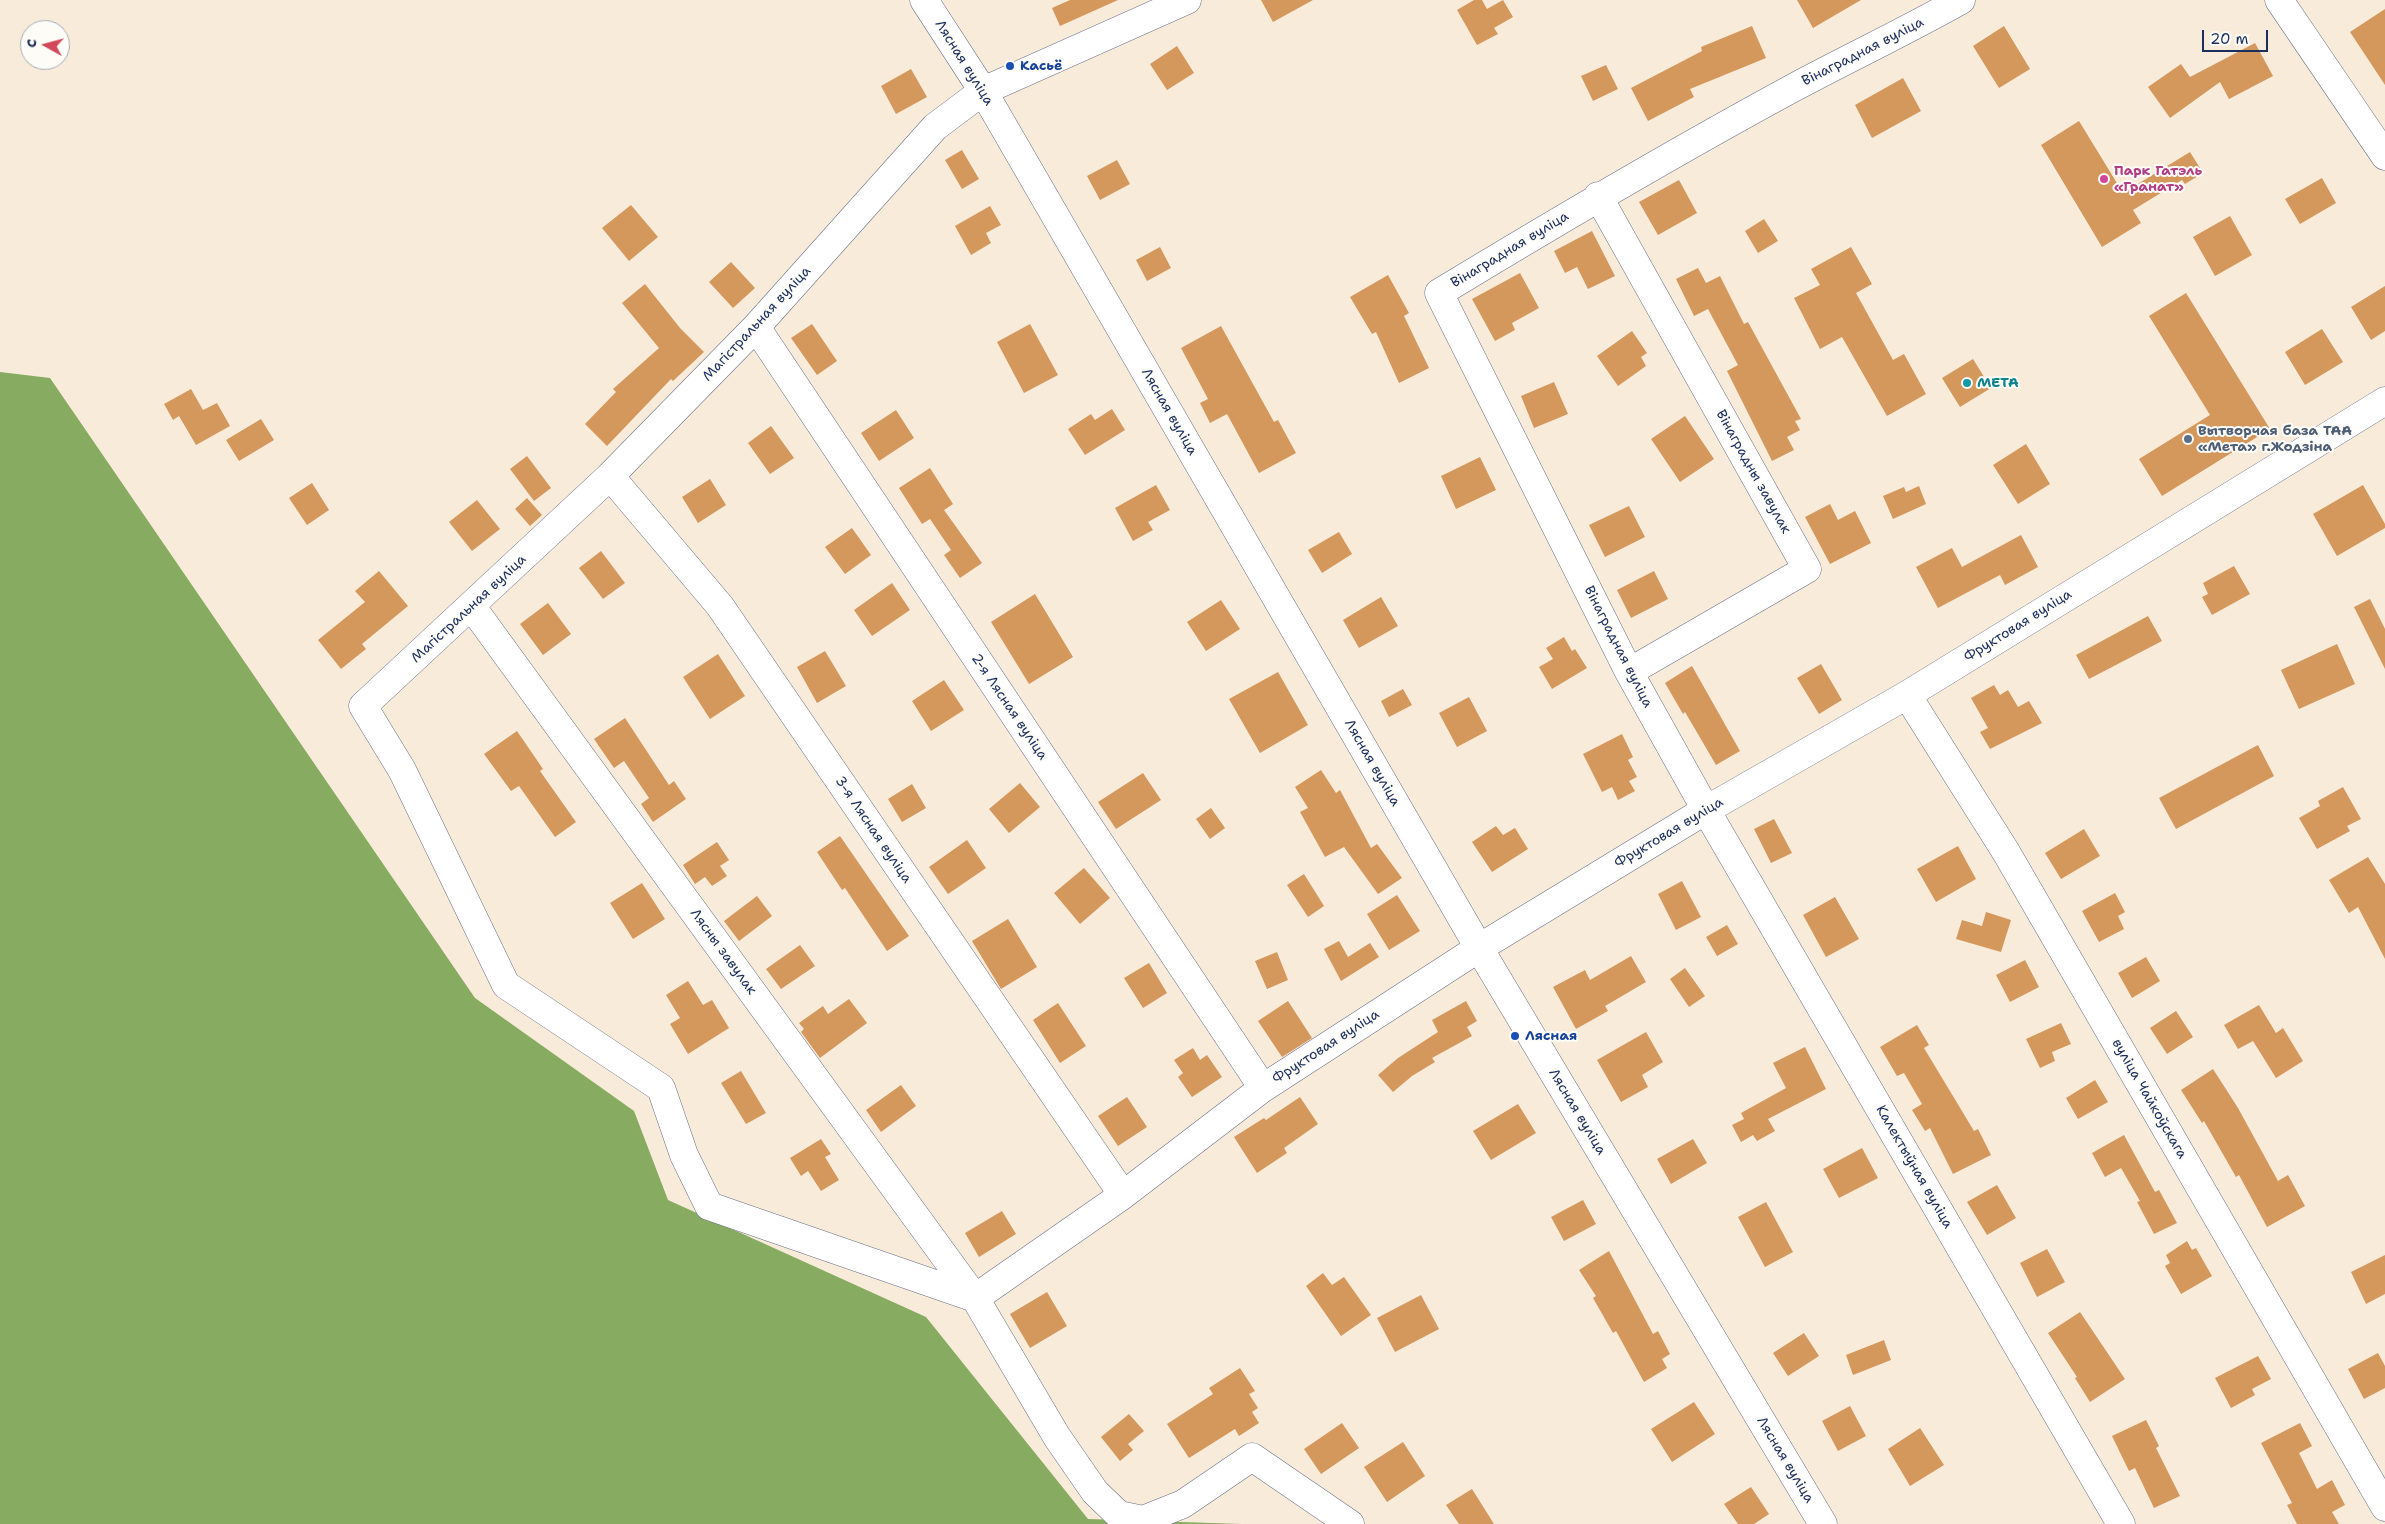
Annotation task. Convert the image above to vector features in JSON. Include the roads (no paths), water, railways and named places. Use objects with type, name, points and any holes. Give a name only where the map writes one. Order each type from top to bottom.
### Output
[{"type":"street","name":"Лясная вуліца","points":[[924,0],[983,91],[1480,948],[1824,1524]]},
{"type":"street","name":"Магістральная вуліца","points":[[975,1298],[709,1206],[684,1155],[661,1088],[506,985],[402,770],[363,706],[472,607],[610,476],[756,327],[935,127],[983,91],[1187,0]]},
{"type":"street","name":"Вінаградная вуліца","points":[[1706,810],[1629,672],[1439,293],[1598,196],[1795,87],[1904,32],[1961,0]]},
{"type":"street","points":[[2279,0],[2385,156]]},
{"type":"street","name":"Вінаградны завулак","points":[[1598,196],[1807,569],[1629,672]]},
{"type":"street","name":"2-я Лясная вуліца","points":[[756,327],[1263,1088]]},
{"type":"street","name":"Фруктовая вуліца","points":[[975,1298],[1123,1195],[1263,1088],[1480,948],[1706,810],[1907,695],[2385,400]]},
{"type":"street","name":"3-я Лясная вуліца","points":[[610,476],[720,606],[1123,1195]]},
{"type":"street","name":"Лясны завулак","points":[[472,607],[975,1298],[1057,1437],[1095,1492],[1119,1515],[1143,1520],[1183,1504],[1252,1457],[1350,1524]]},
{"type":"street","name":"вуліца Чайкоўскага","points":[[1907,695],[2006,852],[2385,1508]]},
{"type":"street","name":"Калектыўная вуліца","points":[[1706,810],[2122,1524]]},
{"type":"place","name":"Касьё","points":[[1010,66]]},
{"type":"place","name":"Парк Гатэль «Гранат»","points":[[2104,179]]},
{"type":"place","name":"МЕТА","points":[[1967,383]]},
{"type":"place","name":"Вытворчая база ТАА «Мета» г.Жодзіна","points":[[2188,439]]},
{"type":"place","name":"Лясная","points":[[1515,1036]]}]
